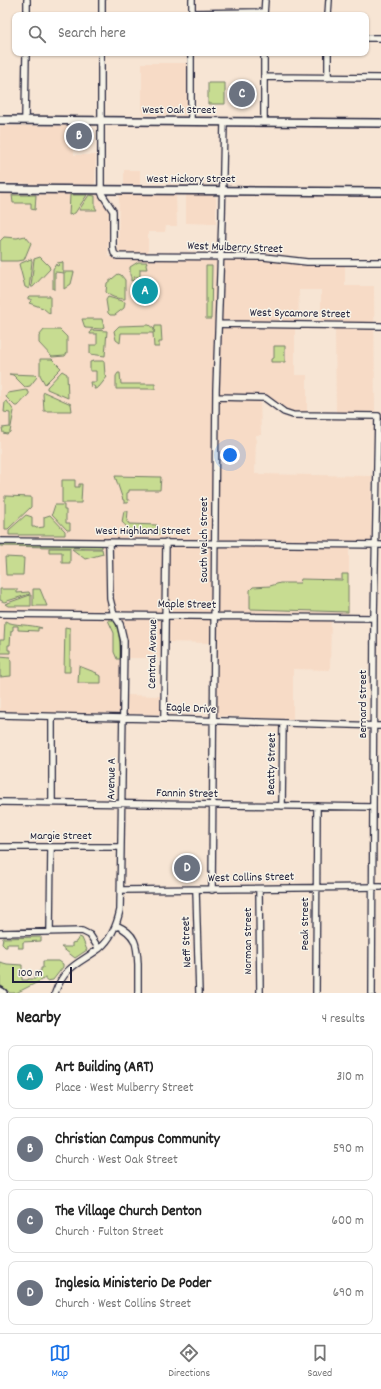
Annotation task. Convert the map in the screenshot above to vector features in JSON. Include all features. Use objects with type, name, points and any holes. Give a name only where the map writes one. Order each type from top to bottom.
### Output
[{"type":"main road","name":"West Oak Street","points":[[0,120],[381,123]]},
{"type":"main road","name":"West Hickory Street","points":[[0,189],[381,192]]},
{"type":"street","points":[[26,12],[27,0]]},
{"type":"street","points":[[102,0],[102,12]]},
{"type":"street","points":[[192,0],[192,12]]},
{"type":"street","points":[[264,0],[264,12]]},
{"type":"street","points":[[328,12],[329,0]]},
{"type":"street","points":[[369,38],[381,38]]},
{"type":"street","points":[[25,120],[26,56]]},
{"type":"street","points":[[100,190],[101,56]]},
{"type":"street","points":[[191,121],[192,56]]},
{"type":"street","points":[[264,56],[264,122]]},
{"type":"street","points":[[328,56],[328,78]]},
{"type":"street","points":[[264,77],[381,78]]},
{"type":"street","name":"South Welch Street","points":[[212,890],[216,396],[224,122]]},
{"type":"street","name":"West Mulberry Street","points":[[100,190],[113,211],[114,253],[119,256],[264,257],[296,262],[381,262]]},
{"type":"street","name":"West Sycamore Street","points":[[219,324],[381,326]]},
{"type":"street","name":"Bernard Street","points":[[216,396],[265,398],[284,412],[293,415],[378,416],[378,545],[374,618],[372,993]]},
{"type":"street","name":"West Highland Street","points":[[0,541],[378,545]]},
{"type":"street","name":"Avenue A","points":[[55,993],[62,976],[69,968],[99,949],[112,934],[120,910],[124,641],[120,624],[110,605],[109,542]]},
{"type":"street","name":"Central Avenue","points":[[164,718],[166,542]]},
{"type":"street","name":"Maple Street","points":[[0,614],[374,618]]},
{"type":"street","name":"Eagle Drive","points":[[0,715],[164,718],[381,726]]},
{"type":"street","points":[[52,716],[52,802]]},
{"type":"street","name":"Beatty Street","points":[[282,806],[283,723]]},
{"type":"street","name":"Fannin Street","points":[[0,802],[373,807]]},
{"type":"street","name":"Peak Street","points":[[316,993],[317,806]]},
{"type":"street","name":"Margie Street","points":[[0,847],[121,847]]},
{"type":"street","points":[[50,931],[51,847]]},
{"type":"street","name":"West Collins Street","points":[[121,890],[381,887]]},
{"type":"street","name":"Norman Street","points":[[259,889],[260,993]]},
{"type":"street","name":"Neff Street","points":[[196,890],[199,993]]},
{"type":"street","points":[[116,925],[125,930],[132,937],[137,948],[138,993]]},
{"type":"street","points":[[0,933],[82,931],[90,935],[99,949]]},
{"type":"shaded area","points":[[142,63],[188,63],[188,115],[142,115]]},
{"type":"shaded area","points":[[0,126],[73,126],[74,155],[96,155],[95,183],[92,185],[0,183]]},
{"type":"shaded area","points":[[124,170],[140,170],[140,186],[124,186]]},
{"type":"shaded area","points":[[0,192],[98,193],[109,209],[108,256],[113,258],[257,259],[303,264],[345,265],[345,286],[374,286],[375,413],[336,413],[335,329],[321,329],[321,290],[299,290],[298,328],[295,329],[295,375],[307,375],[307,413],[291,412],[269,396],[260,394],[261,435],[256,435],[255,474],[372,476],[371,541],[349,541],[349,618],[331,618],[330,670],[293,669],[293,719],[217,716],[217,643],[161,642],[160,658],[127,658],[126,695],[160,696],[160,714],[0,713]]},
{"type":"shaded area","points":[[119,194],[176,194],[177,226],[166,226],[165,232],[148,232],[148,253],[118,253]]},
{"type":"shaded area","points":[[186,194],[213,195],[216,198],[216,224],[186,223]]},
{"type":"green space","points":[[208,83],[225,83],[225,104],[208,104]]},
{"type":"green space","points":[[12,195],[36,195],[35,210],[31,209],[31,203],[13,203]]},
{"type":"green space","points":[[70,195],[87,195],[75,213],[69,215]]},
{"type":"green space","points":[[89,195],[95,196],[95,207],[97,210],[79,210]]},
{"type":"green space","points":[[25,236],[31,243],[24,260],[0,261],[0,241],[4,237],[17,238]]},
{"type":"green space","points":[[40,257],[50,269],[33,287],[31,287],[34,259]]},
{"type":"green space","points":[[31,259],[29,289],[25,287],[19,264]]},
{"type":"green space","points":[[63,262],[63,272],[74,272],[71,284],[64,289],[64,273],[55,272],[55,289],[53,289],[53,269],[56,264],[57,266],[59,265],[57,263]]},
{"type":"green space","points":[[138,262],[147,262],[147,269],[140,269],[140,277],[134,277],[134,280],[131,281],[130,267]]},
{"type":"green space","points":[[206,266],[212,266],[211,319],[206,319]]},
{"type":"green space","points":[[118,274],[125,280],[125,299],[114,297],[106,292],[107,283]]},
{"type":"green space","points":[[29,296],[50,296],[50,314],[43,308],[29,303],[31,299],[28,299]]},
{"type":"green space","points":[[108,297],[125,302],[124,308],[115,315],[110,315],[108,313],[106,300]]},
{"type":"green space","points":[[82,319],[102,319],[104,327],[102,329],[85,328]]},
{"type":"green space","points":[[149,325],[154,329],[154,333],[155,326],[161,326],[162,342],[159,342],[159,347],[154,347],[153,333],[121,333],[120,343],[116,340],[114,331],[119,326]]},
{"type":"green space","points":[[44,330],[60,330],[67,337],[67,353],[65,356],[52,357],[39,343],[39,336]]},
{"type":"green space","points":[[91,330],[107,331],[105,356],[90,354],[90,345],[97,345],[97,334],[90,334]]},
{"type":"green space","points":[[274,346],[285,346],[285,362],[271,362],[271,359],[274,358]]},
{"type":"green space","points":[[40,359],[52,359],[61,368],[45,384],[40,375]]},
{"type":"green space","points":[[104,361],[105,375],[107,377],[99,387],[95,389],[92,385],[91,387],[90,382],[96,382],[96,371],[90,371],[90,362]]},
{"type":"green space","points":[[62,371],[67,374],[68,398],[47,389],[47,387]]},
{"type":"green space","points":[[120,373],[121,384],[155,384],[155,389],[116,389],[116,376]]},
{"type":"green space","points":[[9,374],[35,375],[37,377],[30,386],[25,387],[13,375]]},
{"type":"green space","points":[[26,390],[29,394],[18,406],[15,406],[6,397],[8,393]]},
{"type":"green space","points":[[44,392],[71,404],[72,411],[44,411]]},
{"type":"green space","points":[[7,401],[14,411],[10,432],[7,434],[3,433],[2,428],[10,427],[10,413],[4,412],[5,402]]},
{"type":"green space","points":[[115,476],[161,477],[160,490],[129,490],[127,493],[127,500],[129,500],[128,503],[124,503]]},
{"type":"green space","points":[[62,480],[75,480],[75,487],[79,487],[79,484],[82,484],[81,503],[62,503]]},
{"type":"green space","points":[[5,496],[31,497],[31,507],[8,529],[5,529]]},
{"type":"green space","points":[[55,505],[64,505],[64,510],[66,510],[66,523],[70,523],[70,530],[67,530],[52,514]]},
{"type":"green space","points":[[124,511],[128,511],[127,522],[129,524],[157,525],[157,529],[160,530],[160,534],[139,534],[131,530],[122,522]]},
{"type":"green space","points":[[26,515],[32,517],[32,527],[36,528],[44,527],[44,517],[50,515],[65,531],[65,535],[9,535],[9,530]]},
{"type":"green space","points":[[0,544],[102,545],[102,548],[0,546]]},
{"type":"green space","points":[[49,548],[70,548],[70,563],[62,563],[62,552],[49,552]]},
{"type":"green space","points":[[72,549],[102,549],[103,554],[85,559]]},
{"type":"green space","points":[[5,557],[24,558],[23,575],[6,575]]},
{"type":"green space","points":[[342,574],[348,574],[348,612],[250,609],[250,590],[253,587],[270,586],[280,583],[300,583],[301,579],[342,580]]},
{"type":"green space","points":[[0,589],[17,589],[17,593],[29,592],[30,594],[4,602],[0,600]]},
{"type":"green space","points":[[33,589],[40,589],[47,606],[33,606]]},
{"type":"green space","points":[[30,595],[31,606],[8,606],[5,604]]},
{"type":"green space","points":[[108,620],[114,620],[116,625],[121,659],[117,659],[114,652],[114,633]]},
{"type":"green space","points":[[5,621],[13,624],[42,628],[38,628],[38,631],[18,630],[18,626],[13,626],[10,645],[8,645],[8,650],[10,650],[10,653],[0,653],[0,640],[4,640]]},
{"type":"green space","points":[[65,627],[70,628],[70,672],[64,672]]},
{"type":"green space","points":[[0,656],[10,657],[11,676],[0,677]]},
{"type":"green space","points":[[79,666],[101,676],[101,683],[78,683]]},
{"type":"green space","points":[[41,937],[41,941],[23,942],[23,948],[18,948],[18,944],[7,944],[7,947],[5,947],[2,944],[3,938]]},
{"type":"green space","points":[[79,937],[82,938],[87,950],[75,958],[61,947],[72,947],[72,943],[76,942]]},
{"type":"green space","points":[[43,961],[59,961],[63,964],[63,967],[53,980],[46,981],[46,978],[16,993],[10,993],[0,985],[0,962],[22,965],[22,980],[28,980],[35,979],[35,973],[39,973],[41,968],[43,968]]},
{"type":"place","name":"The Village Church Denton","points":[[242,94]]},
{"type":"place","name":"Christian Campus Community","points":[[79,136]]},
{"type":"place","name":"Art Building (ART)","points":[[145,291]]},
{"type":"place","name":"Inglesia Ministerio De Poder","points":[[187,868]]}]
